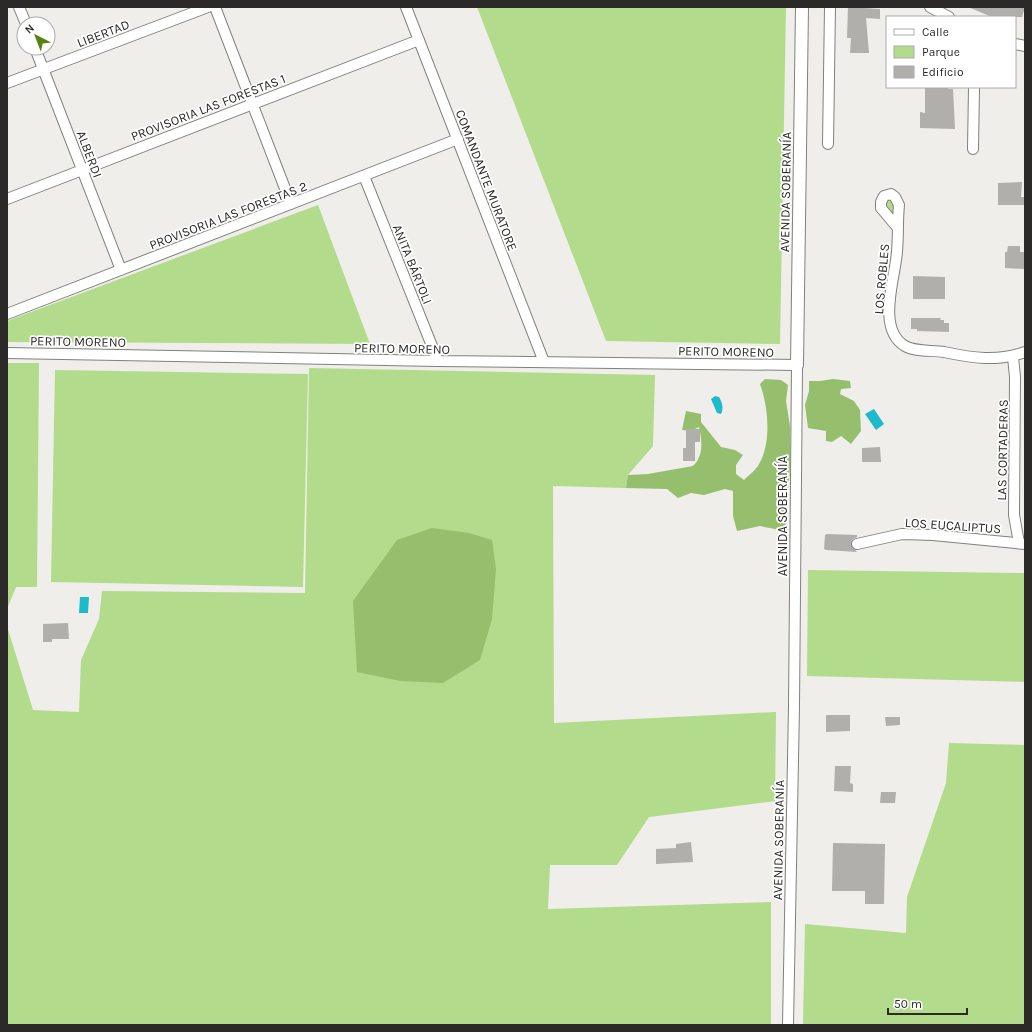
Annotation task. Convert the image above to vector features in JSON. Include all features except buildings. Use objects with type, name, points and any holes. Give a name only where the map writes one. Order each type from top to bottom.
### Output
[{"type":"street","name":"LIBERTAD","points":[[7,83],[208,7]]},
{"type":"street","points":[[215,7],[291,204]]},
{"type":"street","name":"COMANDANTE MURATORE","points":[[406,7],[544,362]]},
{"type":"street","points":[[828,144],[830,7]]},
{"type":"street","points":[[930,7],[947,16]]},
{"type":"street","name":"AVENIDA SOBERANÍA","points":[[788,1025],[794,706],[802,8]]},
{"type":"street","name":"PROVISORIA LAS FORESTAS 1","points":[[7,198],[419,40]]},
{"type":"street","name":"ALBERDI","points":[[38,56],[121,270]]},
{"type":"street","points":[[973,149],[974,88]]},
{"type":"street","name":"PROVISORIA LAS FORESTAS 2","points":[[7,314],[458,139]]},
{"type":"street","name":"ANITA BÁRTOLI","points":[[364,176],[438,361]]},
{"type":"street","name":"LOS ROBLES","points":[[897,227],[897,258],[889,313],[891,328],[896,338],[904,346],[909,348],[936,350],[989,360],[1013,357]]},
{"type":"street","points":[[1013,357],[1025,352]]},
{"type":"street","name":"PERITO MORENO","points":[[7,353],[438,361],[797,365]]},
{"type":"street","name":"LAS CORTADERAS","points":[[1013,357],[1015,377],[1014,515],[1022,543]]},
{"type":"street","name":"LOS EUCALIPTUS","points":[[857,544],[902,534],[933,534],[1022,543]]},
{"type":"green space","points":[[477,7],[786,7],[780,344],[606,341]]},
{"type":"green space","points":[[891,200],[894,206],[893,214],[891,215],[885,209],[886,202]]},
{"type":"green space","points":[[318,205],[370,344],[7,342],[7,321]]},
{"type":"green space","points":[[7,363],[39,363],[37,587],[16,587],[7,609]]},
{"type":"green space","points":[[309,368],[655,375],[653,446],[628,475],[626,488],[553,486],[554,723],[776,712],[775,801],[649,817],[617,865],[550,865],[548,909],[771,902],[771,1025],[7,1025],[7,626],[33,710],[79,712],[81,660],[99,619],[102,591],[305,593]]},
{"type":"green space","points":[[55,370],[308,374],[303,587],[51,582]]},
{"type":"green space","points":[[765,379],[781,380],[788,385],[786,401],[790,426],[790,466],[785,531],[760,526],[737,531],[733,516],[733,491],[725,489],[704,495],[691,493],[678,498],[667,489],[626,488],[628,475],[648,474],[693,466],[697,462],[701,453],[699,427],[691,431],[682,430],[686,411],[701,414],[701,422],[721,447],[735,450],[743,455],[736,465],[736,474],[744,480],[758,466],[766,445],[767,413],[760,384]]},
{"type":"green space","points":[[833,379],[850,381],[851,388],[841,389],[840,394],[854,401],[860,410],[861,431],[851,444],[841,436],[832,442],[826,441],[826,431],[808,428],[805,405],[809,391],[809,381]]},
{"type":"green space","points":[[432,528],[469,533],[492,540],[496,569],[492,619],[480,660],[443,683],[400,681],[357,672],[353,601],[397,540]]},
{"type":"green space","points":[[808,570],[1025,573],[1025,682],[807,676]]},
{"type":"green space","points":[[949,743],[1025,745],[1025,1025],[803,1025],[805,924],[906,933],[907,897],[946,783]]},
{"type":"water","points":[[715,396],[719,397],[722,403],[721,414],[717,413],[711,399]]},
{"type":"water","points":[[874,409],[884,424],[876,430],[865,414]]},
{"type":"water","points":[[80,597],[89,597],[88,613],[79,613]]}]
